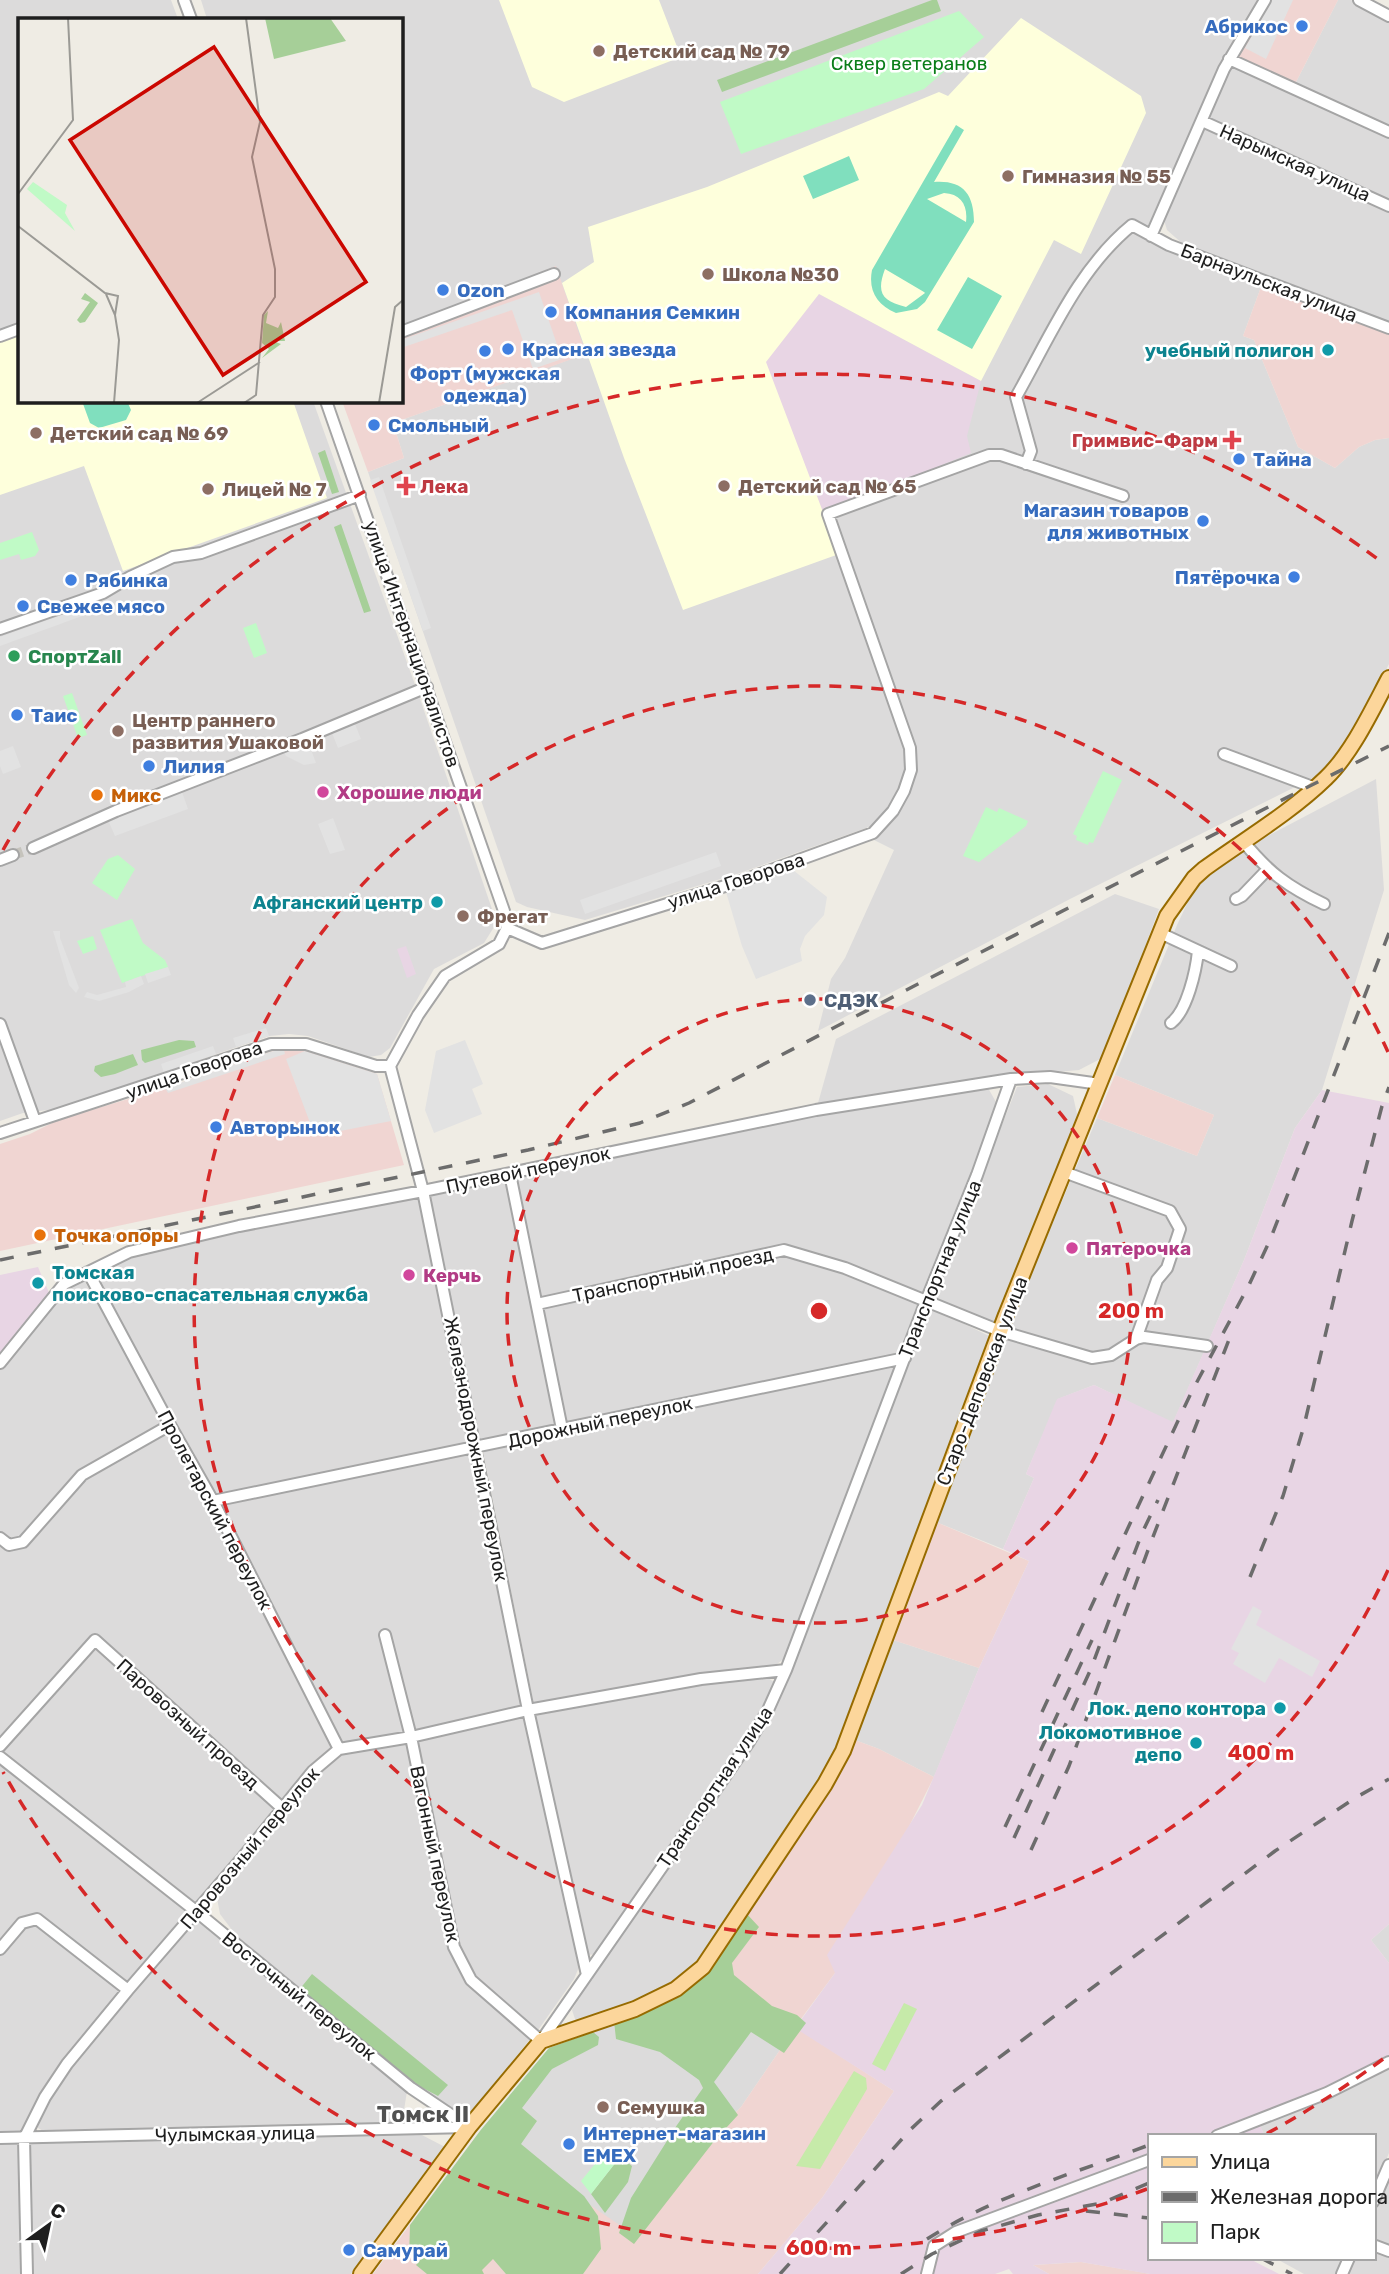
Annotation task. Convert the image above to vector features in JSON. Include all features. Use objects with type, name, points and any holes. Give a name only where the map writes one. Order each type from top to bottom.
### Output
[{"type":"main road","name":"Старо-Деповская улица","points":[[541,2040],[635,2009],[676,1989],[703,1967],[825,1784],[844,1751],[1000,1331],[1167,916],[1194,878],[1326,778],[1369,715],[1389,678]]},
{"type":"main road","name":"Транспортная улица","points":[[361,2274],[469,2127],[541,2040]]},
{"type":"street","points":[[184,0],[191,18]]},
{"type":"street","points":[[1151,236],[1229,59],[1265,0]]},
{"type":"street","points":[[1359,0],[1389,16]]},
{"type":"street","points":[[1229,59],[1389,132]]},
{"type":"street","name":"Нарымская улица","points":[[1202,121],[1389,205]]},
{"type":"street","name":"Барнаульская улица","points":[[1026,464],[1031,451],[1016,397],[1087,270],[1114,239],[1132,225],[1181,250],[1389,328]]},
{"type":"street","points":[[402,332],[554,274]]},
{"type":"street","points":[[0,336],[18,329]]},
{"type":"street","name":"улица Интернационалистов","points":[[326,402],[504,911],[507,928]]},
{"type":"street","name":"улица Говорова","points":[[507,928],[542,943],[741,881],[873,833],[904,792],[911,770],[910,748],[828,514],[989,455],[1001,455],[1026,464]]},
{"type":"street","points":[[1026,464],[1124,496]]},
{"type":"street","points":[[0,629],[103,593],[173,557],[201,553],[360,495]]},
{"type":"street","points":[[33,848],[116,811],[427,687]]},
{"type":"street","points":[[1224,754],[1310,786],[1317,786]]},
{"type":"street","points":[[1242,841],[1267,870],[1284,884],[1324,904]]},
{"type":"street","points":[[0,860],[13,855]]},
{"type":"street","points":[[1236,899],[1267,870]]},
{"type":"street","points":[[390,1066],[418,1015],[445,976],[499,944],[507,928]]},
{"type":"street","points":[[1160,933],[1231,967]]},
{"type":"street","points":[[1171,1023],[1177,1019],[1190,993],[1198,951]]},
{"type":"street","points":[[0,1024],[35,1121]]},
{"type":"street","name":"улица Говорова","points":[[0,1133],[271,1044],[306,1044],[376,1066],[390,1066]]},
{"type":"street","name":"Железнодорожный переулок","points":[[390,1066],[423,1191],[528,1710],[587,1975]]},
{"type":"street","name":"Путевой переулок","points":[[0,1363],[64,1284],[129,1252],[239,1226],[510,1174],[816,1110],[1012,1079],[1050,1077],[1100,1084]]},
{"type":"street","name":"Транспортная улица","points":[[541,2040],[749,1742],[768,1710],[786,1670],[1012,1079]]},
{"type":"street","points":[[1064,1172],[1170,1211],[1180,1228],[1167,1268],[1157,1280],[1136,1339]]},
{"type":"street","points":[[510,1174],[562,1429]]},
{"type":"street","name":"Транспортный проезд","points":[[537,1304],[784,1250],[845,1268],[1000,1331],[1092,1358],[1111,1355],[1136,1339]]},
{"type":"street","name":"Пролетарский переулок","points":[[88,1272],[213,1501],[339,1749]]},
{"type":"street","points":[[1136,1339],[1144,1337],[1207,1346]]},
{"type":"street","name":"Дорожный переулок","points":[[213,1501],[905,1358]]},
{"type":"street","points":[[0,1538],[9,1545],[23,1542],[82,1475],[170,1425]]},
{"type":"street","name":"Вагонный переулок","points":[[385,1635],[411,1737],[454,1947],[471,1980],[541,2040]]},
{"type":"street","name":"Паровозный проезд","points":[[0,1746],[95,1640],[282,1808]]},
{"type":"street","points":[[339,1749],[411,1737],[528,1710],[701,1679],[786,1670]]},
{"type":"street","name":"Паровозный переулок","points":[[27,2274],[24,2138],[45,2096],[67,2064],[128,1990],[197,1912],[313,1771],[339,1749]]},
{"type":"street","name":"Восточный переулок","points":[[0,1757],[197,1912],[411,2088],[469,2127]]},
{"type":"street","points":[[0,1949],[22,1923],[37,1919],[128,1990]]},
{"type":"street","points":[[1222,2134],[1327,2093],[1389,2062]]},
{"type":"street","name":"Чулымская улица","points":[[0,2138],[469,2127]]},
{"type":"street","points":[[927,2274],[934,2246],[956,2232],[1148,2160]]},
{"type":"street","points":[[1375,2197],[1389,2165]]},
{"type":"shaded area","points":[[0,0],[171,0],[178,18],[18,18],[18,402],[313,402],[418,693],[493,912],[494,927],[484,943],[434,969],[390,1048],[381,1055],[369,1057],[308,1036],[269,1036],[56,1109],[23,1113],[0,1121]]},
{"type":"shaded area","points":[[201,0],[1260,0],[1224,56],[1144,235],[1165,249],[1261,287],[1243,336],[1254,340],[1298,447],[1335,468],[1359,447],[1375,440],[1389,438],[1389,664],[1339,753],[1321,774],[1070,899],[818,1031],[831,979],[845,958],[894,850],[872,839],[869,827],[737,874],[585,920],[516,902],[368,472],[404,458],[393,423],[585,354],[556,267],[402,327],[402,18],[207,18]]},
{"type":"shaded area","name":"Детский сад № 79","points":[[499,0],[659,0],[681,57],[564,102],[532,87]]},
{"type":"shaded area","points":[[1271,0],[1338,0],[1295,84],[1236,57]]},
{"type":"shaded area","points":[[1272,0],[1293,0],[1266,59],[1245,48]]},
{"type":"shaded area","points":[[1338,0],[1351,0],[1389,20],[1389,127],[1295,84]]},
{"type":"shaded area","points":[[1021,18],[1141,96],[1146,113],[1081,254],[1054,240],[981,381],[819,294],[766,362],[839,554],[683,610],[624,458],[562,283],[594,262],[588,227],[707,187],[939,92],[948,96]]},
{"type":"shaded area","points":[[1232,65],[1389,137],[1389,201],[1208,118]]},
{"type":"shaded area","points":[[1206,126],[1389,209],[1389,323],[1184,245],[1167,230],[1164,220]]},
{"type":"shaded area","points":[[556,266],[586,354],[393,423],[404,458],[368,472],[342,402],[402,402],[402,327]]},
{"type":"shaded area","points":[[1261,287],[1389,333],[1389,438],[1375,440],[1359,447],[1335,468],[1298,447],[1254,340],[1243,336]]},
{"type":"shaded area","points":[[539,292],[562,359],[533,369],[512,310],[402,348],[402,340]]},
{"type":"shaded area","points":[[819,294],[981,381],[967,436],[971,453],[823,514],[765,362]]},
{"type":"shaded area","name":"Лицей № 7","points":[[18,334],[18,402],[293,402],[327,498],[123,571],[84,466],[0,495],[0,341]]},
{"type":"shaded area","points":[[379,477],[431,628],[423,631],[370,480]]},
{"type":"shaded area","points":[[101,601],[104,608],[0,646],[0,637]]},
{"type":"shaded area","points":[[355,724],[361,739],[338,748],[332,733]]},
{"type":"shaded area","points":[[308,742],[316,763],[304,765],[286,756],[284,752]]},
{"type":"shaded area","points":[[13,746],[21,767],[3,774],[0,751]]},
{"type":"shaded area","points":[[1376,779],[1384,890],[1322,1090],[1295,1128],[1244,1260],[1173,1423],[1094,1385],[1058,1399],[1026,1474],[1034,1478],[1003,1549],[936,1522],[1006,1334],[1097,1118],[1197,1156],[1214,1115],[1115,1075],[1177,925],[1203,870]]},
{"type":"shaded area","points":[[182,792],[188,809],[115,836],[108,820]]},
{"type":"shaded area","points":[[333,818],[345,850],[330,854],[318,824]]},
{"type":"shaded area","points":[[716,852],[721,866],[585,914],[580,900]]},
{"type":"shaded area","points":[[793,870],[827,897],[824,915],[805,936],[800,949],[802,961],[756,979],[742,946],[726,892]]},
{"type":"shaded area","points":[[1115,894],[1159,909],[1104,1057],[1079,1070],[957,1081],[818,1103],[836,1039]]},
{"type":"shaded area","points":[[53,931],[60,931],[60,938],[79,988],[76,993],[69,985]]},
{"type":"shaded area","points":[[406,946],[416,974],[407,978],[397,949]]},
{"type":"shaded area","points":[[168,967],[171,975],[148,983],[145,974]]},
{"type":"shaded area","points":[[141,976],[144,984],[129,992],[99,1001],[84,997],[87,992],[97,995],[126,987],[125,982]]},
{"type":"shaded area","points":[[266,1028],[269,1036],[236,1047],[233,1038]]},
{"type":"shaded area","points":[[465,1040],[483,1084],[472,1089],[482,1114],[434,1133],[425,1110],[436,1051]]},
{"type":"shaded area","points":[[213,1046],[216,1054],[164,1073],[161,1064]]},
{"type":"shaded area","points":[[284,1050],[285,1054],[168,1093],[165,1088],[274,1051]]},
{"type":"shaded area","points":[[274,1051],[306,1051],[377,1074],[404,1165],[0,1251],[0,1144],[30,1134],[58,1120]]},
{"type":"shaded area","points":[[305,1051],[377,1074],[391,1121],[315,1136],[286,1059]]},
{"type":"shaded area","points":[[1115,1075],[1214,1115],[1197,1156],[1097,1118]]},
{"type":"shaded area","points":[[1048,1084],[1073,1096],[1079,1123],[993,1327],[932,1300],[1017,1087]]},
{"type":"shaded area","points":[[988,1088],[996,1102],[973,1173],[924,1296],[784,1247],[539,1299],[514,1179],[816,1115]]},
{"type":"shaded area","points":[[1322,1090],[1389,1103],[1389,1924],[1371,1940],[1389,1963],[1389,2057],[1324,2088],[1255,2115],[1264,2134],[1148,2134],[1148,2260],[1252,2260],[1279,2274],[1150,2274],[1081,2262],[1033,2265],[1049,2274],[1013,2274],[1009,2269],[995,2274],[758,2274],[822,2198],[894,2091],[795,2028],[835,1973],[827,1955],[922,1805],[979,1668],[1029,1561],[1003,1549],[1034,1478],[1026,1474],[1057,1399],[1094,1385],[1173,1422],[1244,1260],[1295,1128]]},
{"type":"shaded area","points":[[506,1180],[557,1427],[481,1443],[429,1194]]},
{"type":"shaded area","points":[[418,1196],[472,1445],[214,1495],[96,1274],[132,1256],[239,1231]]},
{"type":"shaded area","points":[[784,1253],[844,1271],[921,1304],[902,1355],[564,1425],[541,1307]]},
{"type":"shaded area","points":[[38,1267],[50,1295],[0,1356],[0,1275]]},
{"type":"shaded area","points":[[84,1280],[165,1424],[79,1472],[21,1539],[10,1541],[0,1535],[0,1369],[57,1300],[71,1287]]},
{"type":"shaded area","points":[[930,1307],[989,1336],[837,1749],[820,1780],[699,1964],[674,1985],[633,2004],[580,2023],[575,2019],[572,2010],[601,1960],[789,1671]]},
{"type":"shaded area","points":[[890,1365],[896,1371],[789,1655],[773,1667],[534,1705],[483,1451]]},
{"type":"shaded area","points":[[168,1431],[210,1501],[335,1747],[310,1768],[281,1802],[95,1635],[0,1742],[0,1542],[9,1548],[86,1478]]},
{"type":"shaded area","points":[[473,1453],[523,1708],[341,1744],[220,1505]]},
{"type":"shaded area","points":[[936,1522],[1029,1561],[979,1668],[890,1639]]},
{"type":"shaded area","points":[[1253,1606],[1262,1611],[1256,1625],[1320,1661],[1312,1677],[1279,1658],[1265,1683],[1233,1664],[1239,1653],[1231,1649]]},
{"type":"shaded area","points":[[890,1639],[979,1668],[934,1777],[855,1740]]},
{"type":"shaded area","points":[[95,1645],[276,1808],[195,1909],[0,1752]]},
{"type":"shaded area","points":[[765,1676],[777,1684],[766,1709],[597,1954],[587,1955],[535,1713],[702,1683]]},
{"type":"shaded area","points":[[525,1714],[579,1967],[574,1979],[536,2033],[474,1978],[458,1946],[416,1740]]},
{"type":"shaded area","points":[[855,1740],[934,1777],[835,1973],[795,2027],[894,2091],[822,2198],[758,2274],[373,2274],[480,2131],[624,2228],[741,2107],[795,2028],[710,1967],[849,1754]]},
{"type":"shaded area","points":[[408,1743],[449,1948],[469,1983],[531,2038],[466,2120],[412,2085],[244,1946],[220,1914],[216,1893],[315,1773],[341,1753]]},
{"type":"shaded area","points":[[0,1761],[192,1913],[128,1987],[39,1915],[0,1943]]},
{"type":"shaded area","points":[[197,1918],[407,2091],[402,2123],[47,2133],[38,2128],[37,2119],[70,2066],[130,1992]]},
{"type":"shaded area","points":[[37,1922],[124,1990],[21,2134],[0,2134],[0,1955],[24,1926]]},
{"type":"shaded area","points":[[1389,1924],[1389,1963],[1371,1940]]},
{"type":"shaded area","points":[[614,2021],[795,2028],[741,2107],[623,2229],[480,2131],[549,2048],[593,2032]]},
{"type":"shaded area","points":[[1389,2068],[1389,2153],[1375,2186],[1375,2134],[1264,2134],[1260,2126],[1329,2098]]},
{"type":"shaded area","points":[[420,2134],[445,2147],[351,2274],[32,2274],[29,2143]]},
{"type":"shaded area","points":[[0,2142],[19,2142],[20,2274],[0,2274]]},
{"type":"shaded area","points":[[1389,2175],[1389,2248],[1375,2243],[1375,2208]]},
{"type":"shaded area","points":[[1375,2250],[1389,2255],[1389,2274],[1304,2274],[1279,2260],[1375,2260]]},
{"type":"shaded area","points":[[1081,2262],[1150,2274],[1049,2274],[1033,2265]]},
{"type":"green space","points":[[937,0],[941,11],[722,92],[717,80]]},
{"type":"green space","name":"Сквер ветеранов","points":[[959,11],[984,37],[924,89],[741,154],[720,102]]},
{"type":"green space","points":[[956,125],[964,130],[934,182],[952,183],[964,190],[972,203],[974,222],[925,302],[917,309],[896,313],[884,306],[873,291],[872,270]],"holes":[[[944,193],[959,198],[966,210],[966,222],[927,199]],[[885,269],[924,292],[925,293],[906,307],[891,302],[881,290]]]},
{"type":"green space","points":[[849,156],[859,180],[813,199],[803,176]]},
{"type":"green space","points":[[968,277],[1002,296],[972,349],[937,330]]},
{"type":"green space","points":[[82,402],[127,402],[131,410],[126,420],[99,428],[90,423]]},
{"type":"green space","points":[[325,450],[339,492],[332,494],[318,453]]},
{"type":"green space","points":[[341,524],[371,611],[364,613],[334,527]]},
{"type":"green space","points":[[32,532],[39,550],[35,556],[21,560],[19,554],[0,560],[0,543]]},
{"type":"green space","points":[[256,623],[267,653],[254,658],[243,628]]},
{"type":"green space","points":[[72,693],[87,735],[78,738],[63,696]]},
{"type":"green space","points":[[1103,771],[1122,780],[1093,843],[1089,842],[1088,845],[1076,840],[1077,836],[1073,834]]},
{"type":"green space","points":[[986,807],[997,812],[999,808],[1028,821],[1026,826],[979,862],[963,856]]},
{"type":"green space","points":[[118,855],[135,869],[117,900],[92,883],[108,859]]},
{"type":"green space","points":[[132,919],[143,943],[165,960],[168,967],[122,983],[100,930]]},
{"type":"green space","points":[[93,936],[97,949],[83,954],[77,941]]},
{"type":"green space","points":[[179,1040],[194,1041],[196,1047],[145,1063],[142,1060],[141,1050]]},
{"type":"green space","points":[[133,1054],[138,1065],[101,1077],[94,1071],[95,1066]]},
{"type":"green space","points":[[746,1913],[759,1927],[732,1963],[734,1975],[772,2006],[797,2015],[806,2023],[784,2053],[751,2032],[714,2082],[738,2115],[715,2140],[634,2244],[619,2233],[631,2198],[703,2088],[699,2080],[660,2052],[616,2039],[614,2021],[679,1992]]},
{"type":"green space","points":[[312,1974],[448,2085],[438,2096],[415,2084],[299,1990]]},
{"type":"green space","points":[[904,2003],[917,2009],[885,2071],[872,2064]]},
{"type":"green space","points":[[593,2032],[599,2037],[598,2045],[552,2069],[522,2108],[537,2121],[521,2144],[584,2196],[598,2216],[601,2249],[583,2274],[506,2274],[493,2259],[482,2270],[484,2274],[427,2274],[416,2265],[425,2254],[418,2249],[409,2258],[410,2225],[480,2131],[549,2048]]},
{"type":"green space","points":[[854,2071],[866,2078],[867,2089],[820,2169],[796,2166]]},
{"type":"green space","points":[[608,2148],[620,2157],[591,2194],[581,2181]]},
{"type":"green space","points":[[620,2157],[632,2166],[628,2182],[605,2213],[591,2194]]},
{"type":"tunnel","points":[[13,855],[33,848]]},
{"type":"railway","points":[[0,1260],[528,1150],[640,1123],[689,1103],[1389,746]]},
{"type":"railway","points":[[1042,1712],[1191,1393],[1270,1240],[1389,933]]},
{"type":"railway","points":[[1250,1577],[1283,1496],[1304,1426],[1352,1221],[1389,1087]]},
{"type":"railway","points":[[1031,1850],[1069,1766],[1230,1337]]},
{"type":"railway","points":[[1014,1838],[1090,1671],[1142,1533],[1158,1500]]},
{"type":"railway","points":[[1005,1827],[1092,1640]]},
{"type":"railway","points":[[780,2274],[911,2129],[941,2101],[1275,1851],[1389,1779]]},
{"type":"railway","points":[[927,2239],[1007,2198],[1148,2145]]},
{"type":"railway","points":[[901,2274],[932,2254],[981,2231],[1038,2215],[1102,2203],[1148,2183]]},
{"type":"railway","points":[[1086,2211],[1148,2218]]},
{"type":"railway","points":[[1265,2260],[1292,2274]]},
{"type":"place","name":"Абрикос","points":[[1302,26]]},
{"type":"place","name":"Детский сад № 79","points":[[599,51]]},
{"type":"place","name":"Гимназия № 55","points":[[1008,176]]},
{"type":"place","name":"Школа №30","points":[[708,274]]},
{"type":"place","name":"Ozon","points":[[443,290]]},
{"type":"place","name":"Компания Семкин","points":[[551,312]]},
{"type":"place","name":"Красная звезда","points":[[508,349]]},
{"type":"place","name":"учебный полигон","points":[[1328,350]]},
{"type":"place","name":"Форт (мужская одежда)","points":[[485,351]]},
{"type":"place","name":"Смольный","points":[[374,425]]},
{"type":"place","name":"Детский сад № 69","points":[[36,433]]},
{"type":"place","name":"Гримвис-Фарм","points":[[1232,440]]},
{"type":"place","name":"Тайна","points":[[1239,459]]},
{"type":"place","name":"Лека","points":[[406,486]]},
{"type":"place","name":"Детский сад № 65","points":[[724,486]]},
{"type":"place","name":"Лицей № 7","points":[[208,489]]},
{"type":"place","name":"Магазин товаров для животных","points":[[1203,521]]},
{"type":"place","name":"Пятёрочка","points":[[1294,577]]},
{"type":"place","name":"Рябинка","points":[[71,580]]},
{"type":"place","name":"Свежее мясо","points":[[23,606]]},
{"type":"place","name":"СпортZall","points":[[14,656]]},
{"type":"place","name":"Таис","points":[[17,715]]},
{"type":"place","name":"Центр раннего развития Ушаковой","points":[[118,731]]},
{"type":"place","name":"Лилия","points":[[149,766]]},
{"type":"place","name":"Хорошие люди","points":[[323,792]]},
{"type":"place","name":"Микс","points":[[97,795]]},
{"type":"place","name":"Афганский центр","points":[[437,902]]},
{"type":"place","name":"Фрегат","points":[[463,916]]},
{"type":"place","name":"СДЭК","points":[[810,1000]]},
{"type":"place","name":"Авторынок","points":[[216,1127]]},
{"type":"place","name":"Точка опоры","points":[[40,1235]]},
{"type":"place","name":"Пятерочка","points":[[1072,1248]]},
{"type":"place","name":"Керчь","points":[[409,1275]]},
{"type":"place","name":"Томская поисково-спасательная служба","points":[[38,1283]]},
{"type":"place","name":"Лок. депо контора","points":[[1280,1708]]},
{"type":"place","name":"Локомотивное депо","points":[[1196,1743]]},
{"type":"place","name":"Семушка","points":[[603,2107]]},
{"type":"place","name":"Интернет-магазин EMEX","points":[[569,2144]]},
{"type":"place","name":"Самурай","points":[[349,2250]]},
{"type":"district","name":"Томск II","points":[[423,2114]]}]
